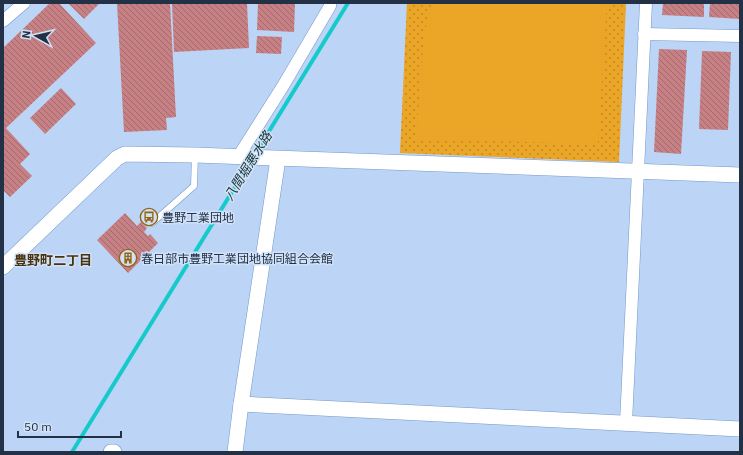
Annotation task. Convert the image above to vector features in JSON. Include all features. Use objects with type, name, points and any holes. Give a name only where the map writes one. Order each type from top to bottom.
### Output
[{"type":"street","points":[[3,21],[24,3]]},
{"type":"street","points":[[240,157],[330,6],[330,3]]},
{"type":"street","points":[[626,423],[646,3]]},
{"type":"street","points":[[644,34],[740,36]]},
{"type":"street","points":[[3,267],[117,158],[125,154],[194,155],[740,175]]},
{"type":"street","points":[[235,452],[240,404],[278,158]]},
{"type":"street","points":[[240,404],[740,429]]},
{"type":"lane","points":[[152,223],[194,186],[194,155]]},
{"type":"shaded area","points":[[407,3],[626,3],[619,162],[400,153]]},
{"type":"shaded area","points":[[435,3],[607,3],[598,144],[416,139],[424,33],[430,11]]},
{"type":"building","points":[[50,3],[59,3],[96,43],[6,128],[30,154],[20,164],[32,176],[10,197],[3,190],[3,48]]},
{"type":"building","points":[[68,3],[97,3],[99,4],[84,19]]},
{"type":"building","points":[[117,3],[170,3],[176,117],[166,118],[167,130],[124,132]]},
{"type":"building","points":[[172,3],[247,3],[249,48],[174,52]]},
{"type":"building","points":[[258,3],[295,3],[294,32],[257,30]]},
{"type":"building","points":[[663,3],[704,3],[704,17],[662,15]]},
{"type":"building","points":[[710,3],[740,3],[740,19],[709,17]]},
{"type":"building","points":[[257,36],[282,37],[281,54],[256,53]]},
{"type":"building","points":[[659,49],[687,50],[681,154],[654,152]]},
{"type":"building","points":[[702,51],[731,52],[728,130],[699,129]]},
{"type":"building","points":[[61,88],[76,104],[45,134],[30,118]]},
{"type":"building","name":"春日部市豊野工業団地協同組合会館","points":[[125,213],[137,226],[141,222],[147,228],[144,232],[148,236],[150,234],[158,243],[128,273],[97,240]]},
{"type":"waterway","name":"八間堀悪水路","points":[[255,154],[348,3]]},
{"type":"waterway","name":"八間堀悪水路","points":[[72,452],[251,161]]},
{"type":"place","name":"豊野工業団地","points":[[149,217]]},
{"type":"place","name":"春日部市豊野工業団地協同組合会館","points":[[128,258]]},
{"type":"district","name":"豊野町二丁目","points":[[53,260]]}]
